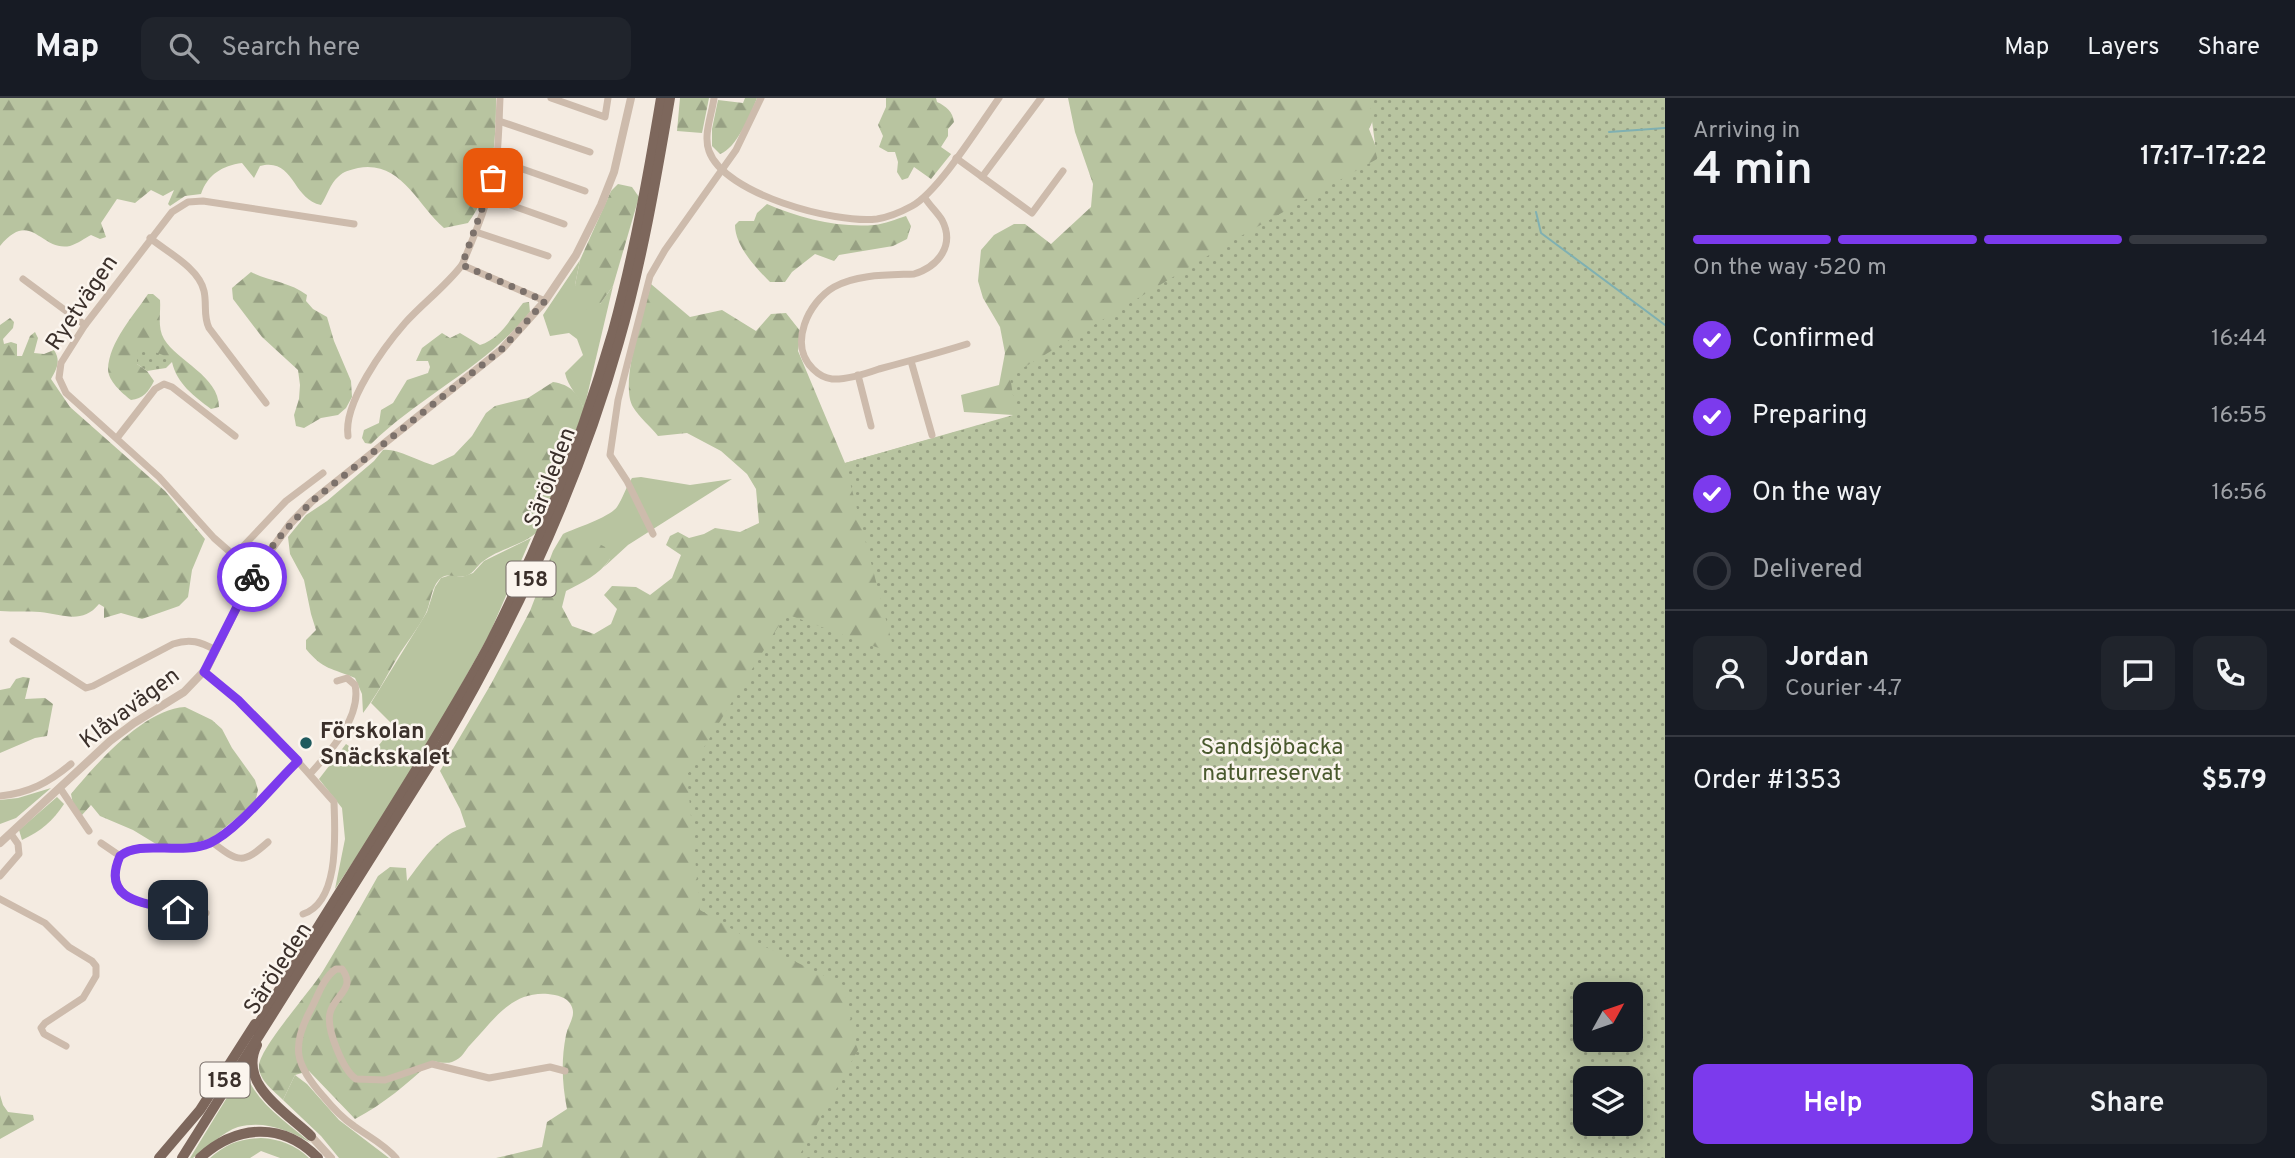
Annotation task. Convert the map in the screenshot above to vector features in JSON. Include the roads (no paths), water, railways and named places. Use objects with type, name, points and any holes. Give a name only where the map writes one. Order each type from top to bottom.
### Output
[{"type":"main road","name":"Säröleden","points":[[182,1158],[400,796],[508,607],[552,505],[613,331],[645,192],[661,98]]},
{"type":"main road","name":"Säröleden","points":[[177,1158],[442,745],[476,686],[534,570],[560,511],[619,343],[643,248],[670,98]]},
{"type":"main road","name":"158","points":[[273,1007],[255,1049],[252,1060],[253,1076],[268,1097],[312,1136]]},
{"type":"main road","name":"158","points":[[159,1158],[200,1110],[262,1013],[273,1007]]},
{"type":"main road","name":"158","points":[[200,1158],[222,1141],[253,1131],[289,1137],[318,1158]]},
{"type":"street","points":[[348,436],[347,420],[351,408],[370,372],[392,340],[462,265],[488,197],[497,160],[500,98]]},
{"type":"street","points":[[551,98],[575,102],[605,117],[608,98]]},
{"type":"street","name":"Klåvavägen","points":[[0,844],[122,732],[184,692],[204,672],[254,573],[276,541],[311,502],[502,349],[545,301],[576,255],[601,205],[614,172],[631,98]]},
{"type":"street","points":[[714,98],[708,149],[722,170],[743,184],[784,204],[815,213],[877,219],[896,214],[925,198],[999,98]]},
{"type":"street","points":[[653,534],[627,481],[610,455],[615,413],[650,276],[749,127],[761,98]]},
{"type":"street","points":[[982,177],[1041,98]]},
{"type":"street","points":[[499,121],[590,152]]},
{"type":"street","points":[[956,158],[1032,213],[1063,171]]},
{"type":"street","points":[[497,160],[585,191]]},
{"type":"street","points":[[488,197],[564,224]]},
{"type":"street","points":[[925,198],[941,218],[948,237],[939,260],[924,271],[914,274],[876,277],[832,288],[819,300],[805,321],[802,350],[815,372],[829,379],[858,375],[967,344]]},
{"type":"street","name":"Ryetvägen","points":[[254,573],[204,528],[176,493],[73,401],[60,383],[58,372],[85,325],[150,238],[172,212],[188,202],[203,201],[354,224]]},
{"type":"street","points":[[476,232],[548,256]]},
{"type":"street","points":[[150,238],[196,275],[203,288],[209,328],[266,402]]},
{"type":"street","points":[[462,265],[545,301]]},
{"type":"street","points":[[23,279],[85,325]]},
{"type":"street","points":[[911,361],[932,435]]},
{"type":"street","points":[[858,375],[871,426]]},
{"type":"street","points":[[117,438],[155,389],[164,384],[172,387],[235,436]]},
{"type":"street","points":[[234,556],[286,501],[323,473]]},
{"type":"street","points":[[13,641],[86,688],[186,640],[194,640],[216,650]]},
{"type":"street","points":[[204,672],[238,700],[334,802],[330,884],[326,893],[307,914],[303,914]]},
{"type":"street","points":[[310,774],[345,731],[352,709],[355,685],[346,678],[337,681]]},
{"type":"street","points":[[206,914],[154,905],[126,896],[115,883],[120,856],[135,849],[184,850],[212,842],[240,820],[298,761]]},
{"type":"street","points":[[0,796],[38,788],[71,764]]},
{"type":"street","points":[[60,788],[89,831]]},
{"type":"street","points":[[0,876],[19,854],[18,844],[11,834]]},
{"type":"street","points":[[212,842],[231,855],[244,859],[268,842]]},
{"type":"street","points":[[100,843],[120,856]]},
{"type":"street","points":[[0,899],[46,923],[69,947],[94,963],[96,976],[83,998],[41,1028],[44,1034],[66,1046]]},
{"type":"street","points":[[396,1158],[385,1145],[350,1124],[302,1069],[299,1047],[305,1021],[326,978],[334,970],[342,969],[347,981],[330,1013],[330,1027],[348,1072],[356,1079],[385,1080],[432,1064],[489,1078],[555,1067],[565,1071]]},
{"type":"street","name":"158","points":[[312,1136],[331,1158]]},
{"type":"waterway","points":[[1609,132],[1665,128]]},
{"type":"waterway","points":[[1536,212],[1541,233],[1665,325]]},
{"type":"place","name":"Förskolan Snäckskalet","points":[[306,743]]},
{"type":"park label","name":"Sandsjöbacka naturreservat","points":[[1272,759]]}]
